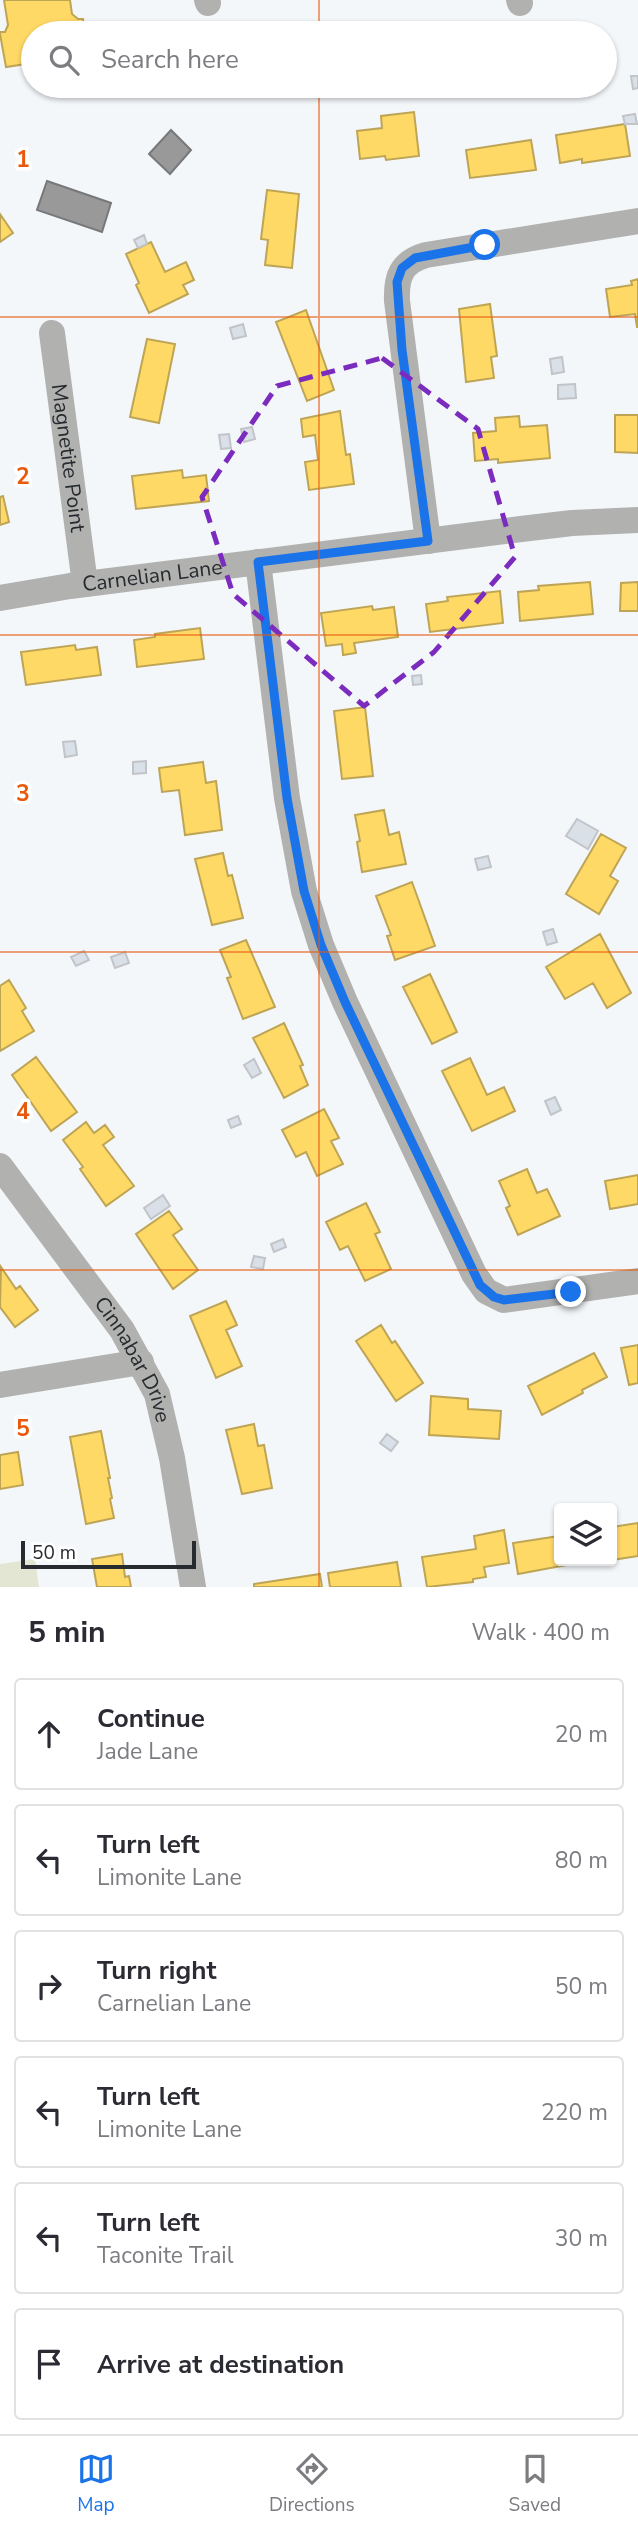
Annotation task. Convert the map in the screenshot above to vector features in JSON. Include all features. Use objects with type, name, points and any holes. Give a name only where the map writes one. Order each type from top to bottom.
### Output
[{"type":"street","points":[[428,541],[397,301],[397,282],[402,268],[415,258],[426,255],[638,221]]},
{"type":"street","name":"Magnetite Point","points":[[52,333],[85,584]]},
{"type":"street","name":"Carnelian Lane","points":[[0,598],[85,584],[572,523],[638,520]]},
{"type":"street","points":[[258,562],[293,841],[312,916],[345,1002],[480,1285],[494,1297],[504,1300],[638,1281]]},
{"type":"street","name":"Cinnabar Drive","points":[[0,1166],[107,1308],[141,1362],[157,1394],[169,1440],[193,1587]]},
{"type":"street","points":[[0,1385],[141,1362]]},
{"type":"highlighted area","points":[[382,358],[478,429],[515,557],[434,652],[364,706],[233,594],[202,497],[277,386]]},
{"type":"green space","points":[[35,1559],[39,1587],[0,1587],[0,1564]]},
{"type":"building: Homes","points":[[4,0],[70,0],[72,14],[83,21],[21,21],[21,65],[6,67],[0,32],[5,32],[8,25]]},
{"type":"building: Homes","points":[[414,112],[419,156],[386,160],[385,156],[360,159],[357,131],[382,128],[381,116]]},
{"type":"building: Homes","points":[[625,124],[630,156],[582,163],[582,159],[560,163],[556,135]]},
{"type":"building: Homes","points":[[531,140],[536,170],[470,178],[466,150]]},
{"type":"building: Homes","points":[[267,190],[299,194],[292,268],[265,265],[268,240],[261,239]]},
{"type":"building: Homes","points":[[0,214],[13,233],[0,242]]},
{"type":"building: Homes","points":[[151,242],[165,272],[186,262],[194,280],[183,285],[188,294],[149,313],[126,254]]},
{"type":"building: Homes","points":[[638,279],[637,327],[635,314],[610,317],[606,289],[632,285],[631,281]]},
{"type":"building: Homes","points":[[490,304],[497,356],[491,357],[494,378],[466,382],[459,309]]},
{"type":"building: Homes","points":[[306,310],[334,390],[307,401],[276,322]]},
{"type":"building: Homes","points":[[147,339],[175,344],[159,423],[130,417]]},
{"type":"building: Homes","points":[[340,411],[346,455],[350,454],[354,484],[309,490],[305,462],[318,460],[315,435],[303,437],[301,419]]},
{"type":"building: Homes","points":[[615,415],[638,415],[638,453],[615,452]]},
{"type":"building: Homes","points":[[519,416],[520,427],[547,425],[550,458],[498,463],[498,459],[475,461],[473,433],[496,431],[495,418]]},
{"type":"building: Homes","points":[[182,470],[183,478],[206,475],[209,501],[136,509],[132,476]]},
{"type":"building: Homes","points":[[3,496],[9,522],[0,525],[0,497]]},
{"type":"building: Homes","points":[[590,582],[593,614],[520,621],[518,592],[539,590],[538,586]]},
{"type":"building: Homes","points":[[638,582],[638,611],[620,611],[621,583]]},
{"type":"building: Homes","points":[[500,591],[503,623],[430,632],[426,604],[448,601],[447,597]]},
{"type":"building: Homes","points":[[372,606],[373,610],[394,607],[398,637],[354,643],[356,653],[343,655],[342,644],[326,646],[321,613]]},
{"type":"building: Homes","points":[[200,628],[204,659],[137,667],[134,640],[155,637],[155,634]]},
{"type":"building: Homes","points":[[75,645],[76,650],[97,647],[101,675],[26,685],[21,652]]},
{"type":"building: Homes","points":[[365,707],[373,776],[342,779],[334,711]]},
{"type":"building: Homes","points":[[203,762],[206,783],[216,781],[222,830],[185,835],[179,790],[162,792],[159,768]]},
{"type":"building: Homes","points":[[384,810],[389,835],[399,832],[406,864],[362,872],[355,815]]},
{"type":"building: Homes","points":[[601,834],[626,848],[610,876],[618,881],[599,914],[566,894]]},
{"type":"building: Homes","points":[[223,853],[228,876],[232,875],[243,918],[212,925],[195,859]]},
{"type":"building: Homes","points":[[412,882],[435,946],[395,960],[387,936],[391,935],[376,896]]},
{"type":"building: Homes","points":[[600,934],[631,993],[607,1008],[593,983],[565,999],[546,967]]},
{"type":"building: Homes","points":[[246,940],[275,1007],[243,1019],[227,978],[231,977],[220,950]]},
{"type":"building: Homes","points":[[430,974],[457,1032],[432,1044],[403,987]]},
{"type":"building: Homes","points":[[9,980],[26,1008],[22,1011],[34,1031],[0,1051],[0,986]]},
{"type":"building: Homes","points":[[284,1023],[303,1065],[300,1066],[308,1085],[284,1098],[253,1038]]},
{"type":"building: Homes","points":[[36,1057],[77,1112],[51,1131],[12,1075]]},
{"type":"building: Homes","points":[[470,1058],[487,1095],[504,1087],[515,1111],[472,1131],[442,1071]]},
{"type":"building: Homes","points":[[324,1109],[339,1138],[331,1141],[343,1164],[317,1176],[306,1152],[296,1157],[282,1130]]},
{"type":"building: Homes","points":[[86,1122],[94,1133],[105,1125],[114,1137],[103,1145],[134,1186],[106,1206],[63,1140]]},
{"type":"building: Homes","points":[[527,1169],[537,1193],[547,1189],[560,1216],[518,1235],[506,1208],[510,1206],[499,1181]]},
{"type":"building: Homes","points":[[638,1175],[638,1204],[610,1209],[605,1181]]},
{"type":"building: Homes","points":[[366,1203],[380,1232],[375,1234],[391,1269],[365,1281],[348,1246],[340,1250],[326,1222]]},
{"type":"building: Homes","points":[[169,1211],[182,1229],[173,1235],[198,1270],[173,1289],[136,1234]]},
{"type":"building: Homes","points":[[1,1267],[16,1289],[20,1286],[38,1310],[15,1327],[0,1307]]},
{"type":"building: Homes","points":[[226,1301],[237,1325],[226,1330],[242,1366],[216,1378],[190,1316]]},
{"type":"building: Homes","points":[[381,1325],[423,1383],[396,1401],[356,1341]]},
{"type":"building: Homes","points":[[638,1345],[638,1383],[629,1385],[621,1348]]},
{"type":"building: Homes","points":[[594,1353],[607,1377],[542,1415],[528,1386]]},
{"type":"building: Homes","points":[[431,1396],[468,1399],[468,1409],[501,1411],[499,1439],[429,1435]]},
{"type":"building: Homes","points":[[254,1424],[258,1446],[264,1445],[272,1488],[242,1494],[226,1430]]},
{"type":"building: Homes","points":[[101,1431],[114,1518],[86,1524],[70,1437]]},
{"type":"building: Homes","points":[[18,1452],[23,1485],[0,1489],[0,1455]]},
{"type":"building: Homes","points":[[638,1523],[638,1556],[617,1559],[617,1526]]},
{"type":"building: Homes","points":[[504,1530],[509,1563],[484,1567],[486,1577],[473,1579],[473,1582],[427,1587],[422,1557],[476,1549],[474,1536]]},
{"type":"building: Homes","points":[[554,1537],[554,1566],[561,1566],[518,1574],[513,1543]]},
{"type":"building: Homes","points":[[122,1554],[125,1577],[129,1576],[131,1587],[97,1587],[92,1559]]},
{"type":"building: Homes","points":[[397,1562],[401,1587],[330,1587],[328,1573]]},
{"type":"building: Homes","points":[[320,1574],[322,1587],[254,1587],[254,1584]]},
{"type":"building: Industry","points":[[171,130],[191,150],[170,174],[149,154]]},
{"type":"building: Industry","points":[[47,181],[111,203],[102,232],[37,210]]},
{"type":"building: Other","points":[[631,76],[638,76],[638,88],[633,89]]},
{"type":"building: Other","points":[[635,114],[637,124],[625,124],[623,116]]},
{"type":"building: Other","points":[[144,235],[147,244],[138,248],[134,240]]},
{"type":"building: Other","points":[[243,324],[246,336],[233,339],[230,328]]},
{"type":"building: Other","points":[[562,357],[564,372],[552,374],[550,359]]},
{"type":"building: Other","points":[[575,384],[576,398],[558,399],[558,385]]},
{"type":"building: Other","points":[[252,427],[255,439],[244,442],[241,429]]},
{"type":"building: Other","points":[[229,434],[231,448],[221,449],[219,435]]},
{"type":"building: Other","points":[[421,675],[422,684],[413,685],[412,676]]},
{"type":"building: Other","points":[[75,741],[77,755],[65,757],[63,742]]},
{"type":"building: Other","points":[[146,761],[146,773],[133,774],[133,762]]},
{"type":"building: Other","points":[[577,819],[598,831],[588,849],[566,836]]},
{"type":"building: Other","points":[[488,856],[491,867],[478,870],[475,859]]},
{"type":"building: Other","points":[[553,929],[557,942],[547,945],[543,932]]},
{"type":"building: Other","points":[[84,951],[89,960],[76,966],[71,957]]},
{"type":"building: Other","points":[[125,952],[129,963],[115,968],[111,957]]},
{"type":"building: Other","points":[[254,1059],[261,1073],[252,1078],[244,1065]]},
{"type":"building: Other","points":[[555,1097],[561,1110],[551,1115],[545,1101]]},
{"type":"building: Other","points":[[238,1116],[241,1124],[231,1128],[228,1120]]},
{"type":"building: Other","points":[[163,1195],[170,1206],[151,1219],[144,1208]]},
{"type":"building: Other","points":[[283,1239],[286,1247],[274,1252],[271,1244]]},
{"type":"building: Other","points":[[254,1256],[265,1258],[263,1269],[251,1267]]},
{"type":"building: Other","points":[[387,1434],[398,1442],[391,1451],[380,1443]]},
{"type":"route","points":[[485,245],[415,258],[407,263],[398,275],[396,289],[402,350],[428,541],[258,562],[293,841],[304,891],[333,974],[359,1034],[480,1285],[494,1297],[504,1300],[571,1292]]}]
